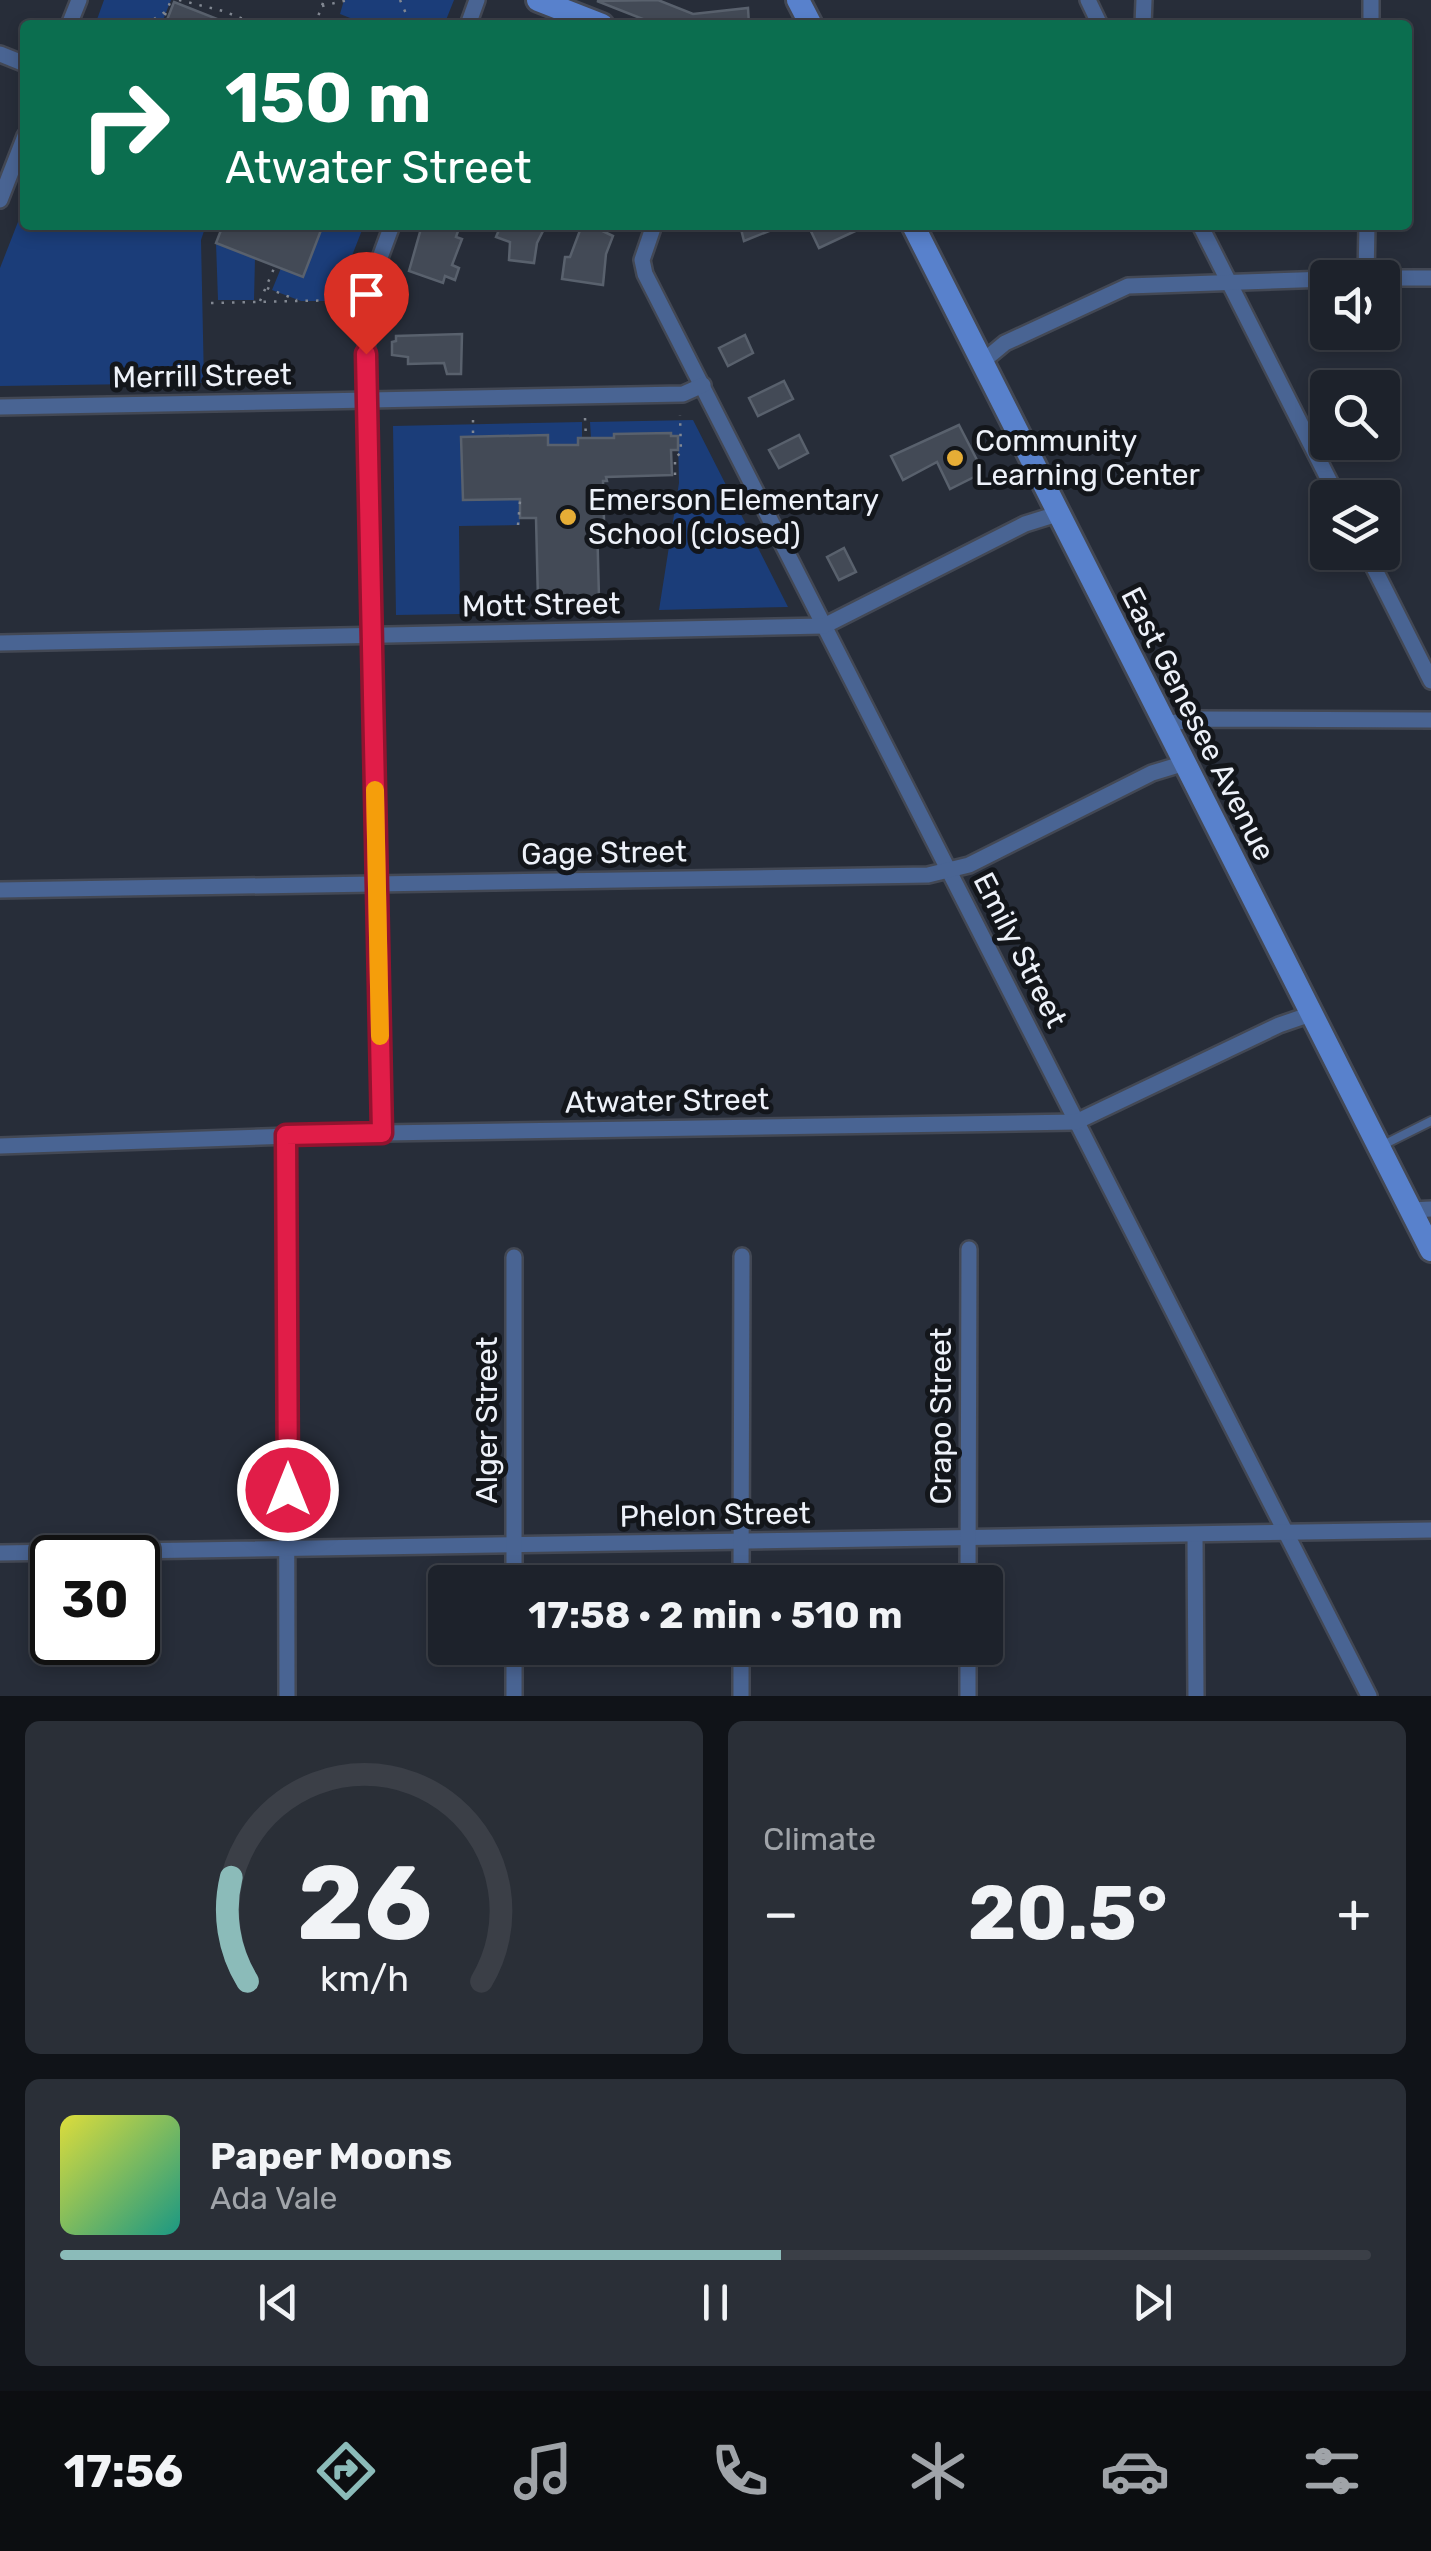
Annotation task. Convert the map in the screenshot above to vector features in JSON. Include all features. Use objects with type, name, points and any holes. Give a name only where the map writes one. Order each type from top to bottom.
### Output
[{"type":"main road","points":[[538,0],[589,20]]},
{"type":"main road","name":"East Genesee Avenue","points":[[915,230],[1379,1147],[1421,1210],[1428,1238]]},
{"type":"street","points":[[0,200],[20,149]]},
{"type":"street","points":[[382,1133],[366,401],[367,293],[390,230]]},
{"type":"street","name":"Emily Street","points":[[652,230],[642,260],[645,274],[1369,1696]]},
{"type":"street","points":[[1203,230],[1329,480]]},
{"type":"street","points":[[1366,260],[1367,230]]},
{"type":"street","points":[[1400,278],[1431,278]]},
{"type":"street","points":[[982,362],[1006,342],[1128,286],[1310,279]]},
{"type":"street","name":"Merrill Street","points":[[0,407],[683,394],[704,385]]},
{"type":"street","name":"Mott Street","points":[[0,643],[824,626],[1025,524],[1058,514]]},
{"type":"street","points":[[1375,570],[1431,682]]},
{"type":"street","points":[[1164,724],[1198,720],[1431,720]]},
{"type":"street","name":"Gage Street","points":[[0,890],[950,872],[1152,773],[1185,763]]},
{"type":"street","name":"Atwater Street","points":[[0,1146],[286,1135],[1076,1122],[1311,1014]]},
{"type":"street","points":[[286,1135],[288,1696]]},
{"type":"street","name":"Crapo Street","points":[[968,1565],[969,1249]]},
{"type":"street","points":[[741,1565],[742,1256]]},
{"type":"street","name":"Alger Street","points":[[514,1257],[514,1565]]},
{"type":"street","name":"Phelon Street","points":[[0,1553],[1431,1530]]},
{"type":"street","points":[[1195,1536],[1196,1696]]},
{"type":"street","points":[[514,1665],[514,1696]]},
{"type":"street","points":[[741,1665],[742,1696]]},
{"type":"street","points":[[968,1665],[968,1696]]},
{"type":"lane","points":[[1379,1147],[1431,1121]]},
{"type":"path","points":[[163,20],[171,0]]},
{"type":"path","points":[[179,0],[243,20]]},
{"type":"path","points":[[317,20],[324,0]]},
{"type":"path","points":[[322,6],[348,0]]},
{"type":"path","points":[[152,20],[167,10]]},
{"type":"path","points":[[260,302],[275,266]]},
{"type":"path","points":[[266,288],[302,301]]},
{"type":"path","points":[[211,303],[344,300]]},
{"type":"path","points":[[675,475],[675,457],[681,453],[680,416]]},
{"type":"path","points":[[585,418],[586,438]]},
{"type":"path","points":[[473,420],[473,436]]},
{"type":"path","points":[[518,525],[520,501]]},
{"type":"path","points":[[543,614],[543,603],[548,599]]},
{"type":"path","points":[[580,613],[599,601]]},
{"type":"shaded area","points":[[104,0],[171,0],[163,20],[97,20]]},
{"type":"shaded area","points":[[344,0],[454,0],[446,20],[355,20],[340,14]]},
{"type":"shaded area","points":[[20,217],[20,230],[204,230],[201,240],[204,383],[0,386],[0,268]]},
{"type":"shaded area","points":[[321,230],[362,230],[346,271],[341,301],[301,301],[272,290],[281,268],[303,277]]},
{"type":"shaded area","points":[[216,243],[255,258],[254,300],[218,300]]},
{"type":"shaded area","points":[[693,420],[788,607],[659,610],[679,483],[678,437],[615,434],[614,438],[591,438],[590,422]]},
{"type":"shaded area","points":[[582,422],[578,445],[548,445],[547,435],[461,437],[463,500],[519,499],[520,525],[459,526],[460,614],[396,615],[393,426]]},
{"type":"building","points":[[658,0],[693,14],[748,8],[749,20],[645,20],[597,1]]},
{"type":"building","points":[[174,2],[220,20],[167,20]]},
{"type":"building","points":[[221,230],[321,230],[303,277],[216,243]]},
{"type":"building","points":[[421,230],[458,230],[456,237],[462,239],[452,265],[459,268],[455,280],[445,276],[443,283],[409,271]]},
{"type":"building","points":[[499,230],[544,230],[534,263],[509,260],[510,242],[496,237]]},
{"type":"building","points":[[580,230],[600,230],[613,236],[606,254],[603,285],[562,279],[565,257],[570,257]]},
{"type":"building","points":[[741,230],[772,230],[744,241]]},
{"type":"building","points":[[810,230],[857,230],[819,248]]},
{"type":"building","points":[[462,334],[461,374],[447,374],[444,363],[408,364],[408,357],[392,355],[396,336]]},
{"type":"building","points":[[745,335],[753,353],[728,366],[719,348]]},
{"type":"building","points":[[784,381],[793,399],[758,416],[749,398]]},
{"type":"building","name":"Community Learning Center","points":[[959,425],[980,474],[950,489],[937,462],[903,480],[891,456]]},
{"type":"building","points":[[671,433],[678,436],[678,450],[671,450],[672,475],[606,477],[607,481],[603,481],[604,520],[597,521],[599,598],[538,600],[536,518],[520,518],[520,499],[463,500],[461,437],[548,435],[548,445],[578,445],[578,438]]},
{"type":"building","points":[[799,435],[808,453],[779,468],[769,450]]},
{"type":"building","points":[[844,548],[856,572],[839,580],[827,557]]},
{"type":"slow traffic","points":[[375,790],[380,1036]]},
{"type":"place","name":"Community Learning Center","points":[[955,458]]},
{"type":"place","name":"Emerson Elementary School (closed)","points":[[568,517]]},
{"type":"route","points":[[288,1490],[286,1135],[382,1133],[366,354]]}]
